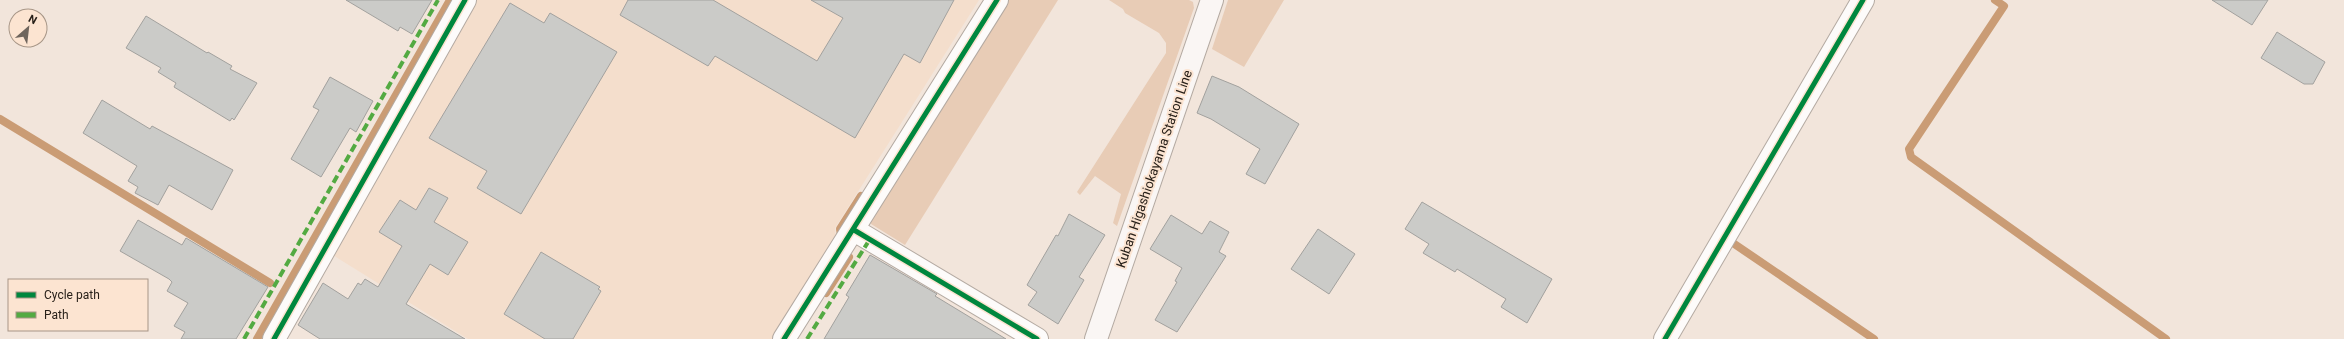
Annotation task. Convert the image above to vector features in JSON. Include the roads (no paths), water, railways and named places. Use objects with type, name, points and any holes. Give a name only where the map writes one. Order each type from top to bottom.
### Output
[{"type":"main road","name":"Kuban Higashiokayama Station Line","points":[[1096,339],[1212,0]]},
{"type":"street","points":[[281,336],[465,0]]},
{"type":"street","points":[[784,339],[854,230],[856,222],[997,0]]},
{"type":"street","points":[[1665,339],[1863,0]]},
{"type":"street","points":[[854,230],[1037,339]]},
{"type":"waterway","points":[[257,339],[450,0]]},
{"type":"waterway","points":[[1995,0],[2004,6],[1909,149],[1911,157],[2166,339]]},
{"type":"waterway","points":[[0,119],[270,283]]},
{"type":"waterway","points":[[841,235],[840,229],[861,196]]},
{"type":"waterway","points":[[1730,241],[1874,339]]},
{"type":"waterway","points":[[826,293],[849,257]]}]
